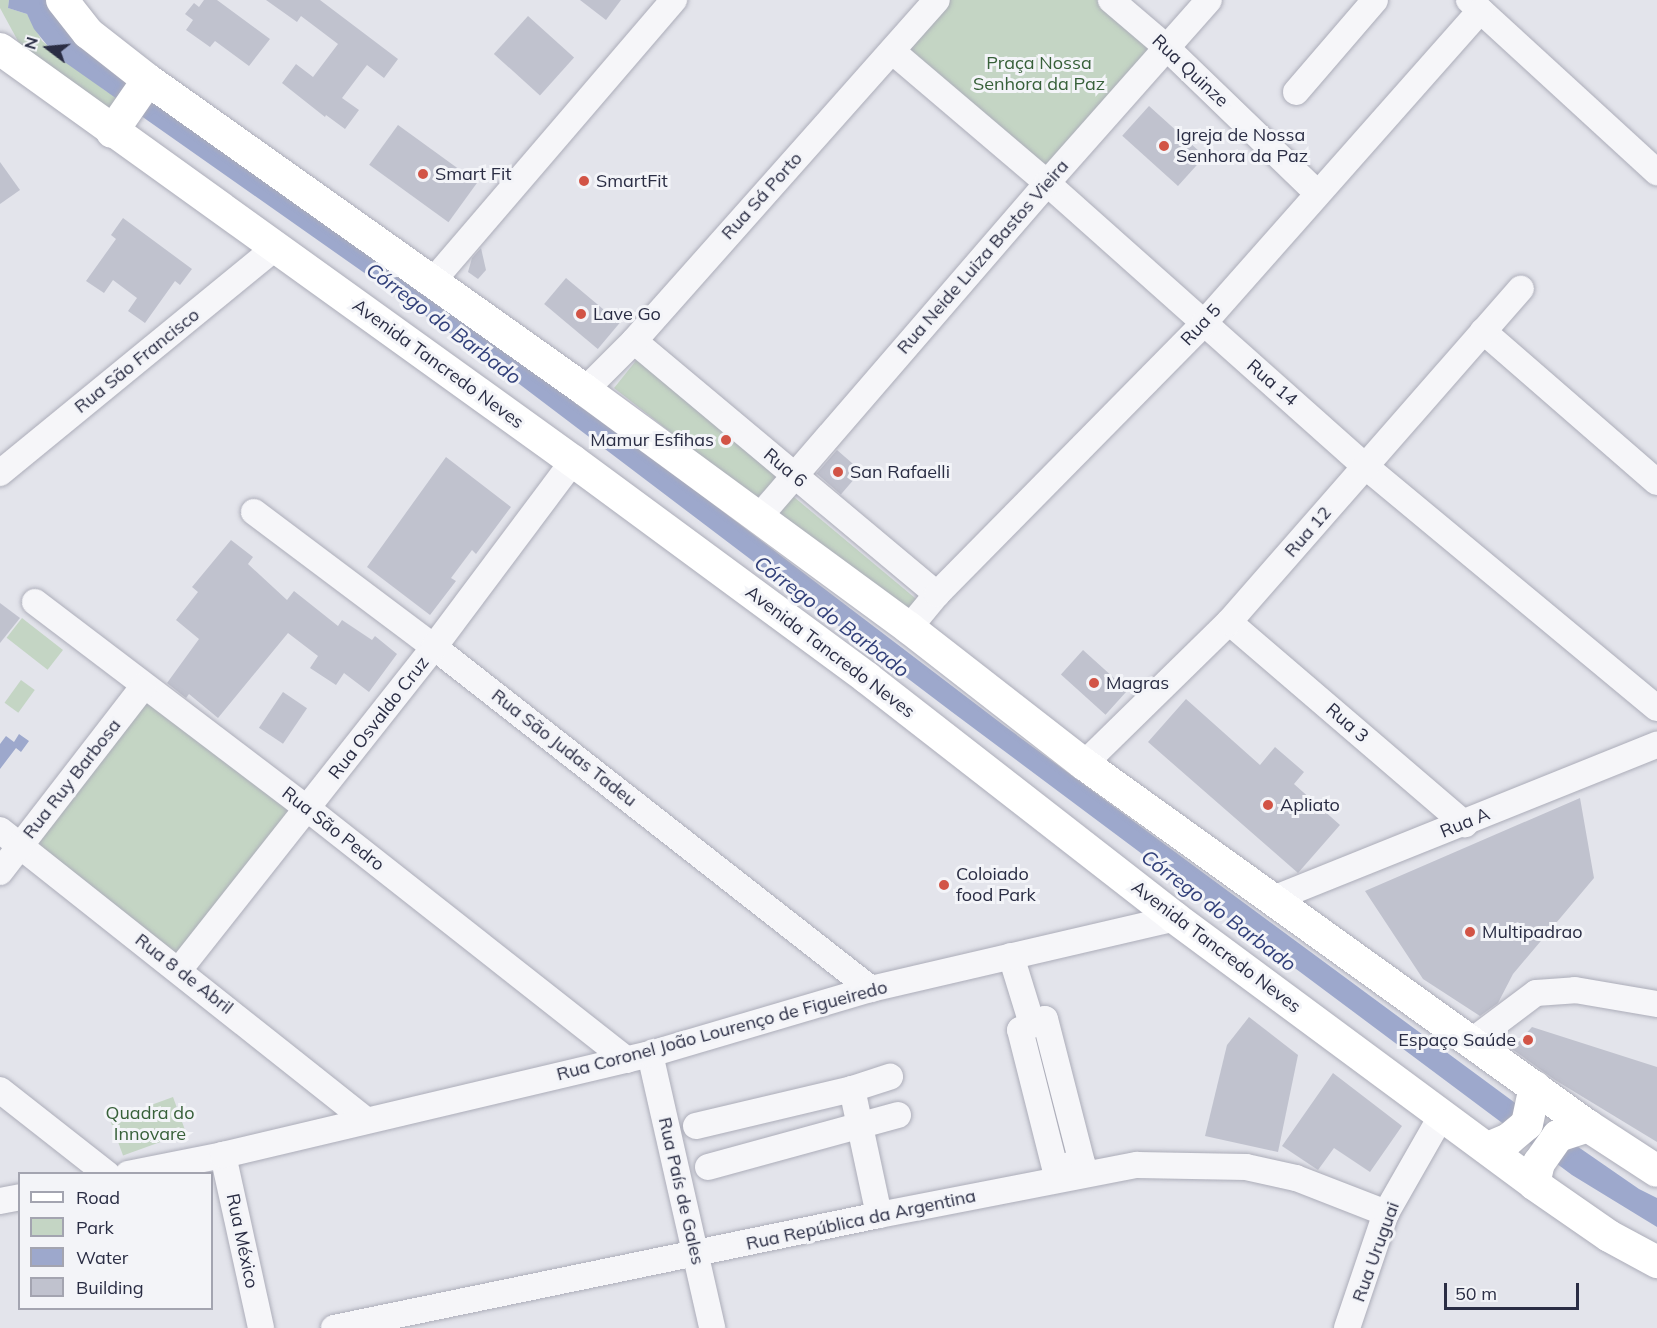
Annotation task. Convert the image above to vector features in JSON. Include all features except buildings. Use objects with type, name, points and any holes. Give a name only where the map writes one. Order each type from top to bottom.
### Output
[{"type":"main road","points":[[62,0],[88,33],[145,84],[585,390],[909,628],[1084,764],[1473,1041],[1588,1126],[1657,1171]]},
{"type":"main road","name":"Avenida Tancredo Neves","points":[[1,48],[115,127],[274,249],[345,296],[867,678],[1175,918],[1442,1115],[1508,1137],[1537,1173],[1609,1236],[1657,1262]]},
{"type":"main road","points":[[115,127],[145,84]]},
{"type":"main road","points":[[1508,1137],[1535,1087]]},
{"type":"main road","points":[[1537,1173],[1558,1136],[1588,1126]]},
{"type":"street","points":[[432,282],[674,0]]},
{"type":"street","name":"Rua Sá Porto","points":[[585,390],[634,341],[937,0]]},
{"type":"street","name":"Rua Quinze","points":[[1111,0],[1166,47],[1318,194]]},
{"type":"street","name":"Rua Neide Luiza Bastos Vieira","points":[[759,517],[1047,183],[1209,0]]},
{"type":"street","points":[[1296,92],[1375,0]]},
{"type":"street","points":[[1475,5],[1657,172]]},
{"type":"street","name":"Rua 5","points":[[909,628],[938,594],[1204,323],[1318,194],[1475,5]]},
{"type":"street","name":"Rua 14","points":[[892,51],[1047,183],[1365,466],[1657,708]]},
{"type":"street","name":"Rua São Francisco","points":[[0,473],[274,249]]},
{"type":"street","name":"Rua 12","points":[[1084,764],[1229,622],[1521,289]]},
{"type":"street","points":[[1483,331],[1657,482]]},
{"type":"street","name":"Rua 6","points":[[634,341],[938,594]]},
{"type":"street","name":"Rua Osvaldo Cruz","points":[[178,970],[308,809],[434,647],[573,461]]},
{"type":"street","name":"Rua São Judas Tadeu","points":[[254,512],[434,647],[871,989]]},
{"type":"street","name":"Rua São Pedro","points":[[35,602],[638,1057]]},
{"type":"street","name":"Rua 3","points":[[1229,622],[1465,824]]},
{"type":"street","name":"Rua Ruy Barbosa","points":[[0,872],[144,686]]},
{"type":"street","name":"Rua A","points":[[1273,899],[1465,824],[1657,745]]},
{"type":"street","name":"Rua 8 de Abril","points":[[0,830],[366,1120]]},
{"type":"street","name":"Rua Coronel João Lourenço de Figueiredo","points":[[133,1172],[223,1155],[638,1057],[871,989],[1175,918]]},
{"type":"street","points":[[1011,956],[1032,1024]]},
{"type":"street","points":[[1473,1041],[1536,993],[1575,990],[1657,1004]]},
{"type":"street","points":[[1045,1019],[1082,1163],[1055,1168],[1020,1030],[1032,1024],[1045,1019]]},
{"type":"street","name":"Rua País de Gales","points":[[638,1057],[695,1254],[712,1328]]},
{"type":"street","points":[[696,1126],[852,1089],[890,1077]]},
{"type":"street","points":[[852,1089],[879,1215]]},
{"type":"street","points":[[0,1090],[106,1172]]},
{"type":"street","points":[[708,1167],[898,1115]]},
{"type":"street","name":"Rua Uruguai","points":[[1347,1328],[1386,1213],[1442,1115]]},
{"type":"street","name":"Rua México","points":[[223,1155],[261,1328]]},
{"type":"street","name":"Rua República da Argentina","points":[[334,1328],[879,1215],[1137,1165],[1246,1167],[1296,1178],[1386,1213]]},
{"type":"street","points":[[0,1202],[18,1198]]},
{"type":"green space","points":[[0,0],[9,0],[8,8],[27,14],[42,41],[107,92],[74,37],[55,17],[46,0],[58,0],[135,73],[108,110],[59,79],[19,43],[0,8]]},
{"type":"green space","name":"Praça Nossa Senhora da Paz","points":[[945,0],[1098,0],[1156,51],[1045,178],[901,51]]},
{"type":"green space","points":[[639,357],[777,478],[756,499],[614,388]]},
{"type":"green space","points":[[788,492],[921,603],[907,617],[766,516]]},
{"type":"green space","points":[[22,618],[63,650],[48,670],[7,638]]},
{"type":"green space","points":[[21,680],[35,690],[18,713],[5,703]]},
{"type":"green space","points":[[151,695],[296,808],[180,957],[35,844]]},
{"type":"green space","name":"Quadra do Innovare","points":[[173,1097],[186,1133],[123,1156],[110,1120]]},
{"type":"water","name":"Córrego do Barbado","points":[[9,0],[46,0],[55,17],[74,38],[600,418],[1006,727],[1522,1108],[1639,1189],[1657,1198],[1657,1227],[1572,1175],[952,712],[481,355],[56,56],[34,29],[27,14],[8,8]]},
{"type":"water","points":[[19,734],[29,741],[21,752],[16,748],[0,769],[0,744],[6,736],[14,742]]},
{"type":"place","name":"Igreja de Nossa Senhora da Paz","points":[[1164,146]]},
{"type":"place","name":"Smart Fit","points":[[423,174]]},
{"type":"place","name":"SmartFit","points":[[584,181]]},
{"type":"place","name":"Lave Go","points":[[581,314]]},
{"type":"place","name":"Mamur Esfihas","points":[[726,440]]},
{"type":"place","name":"San Rafaelli","points":[[838,472]]},
{"type":"place","name":"Magras","points":[[1094,683]]},
{"type":"place","name":"Apliato","points":[[1268,805]]},
{"type":"place","name":"Coloiado food Park","points":[[944,885]]},
{"type":"place","name":"Multipadrao","points":[[1470,932]]},
{"type":"place","name":"Espaço Saúde","points":[[1528,1040]]}]
